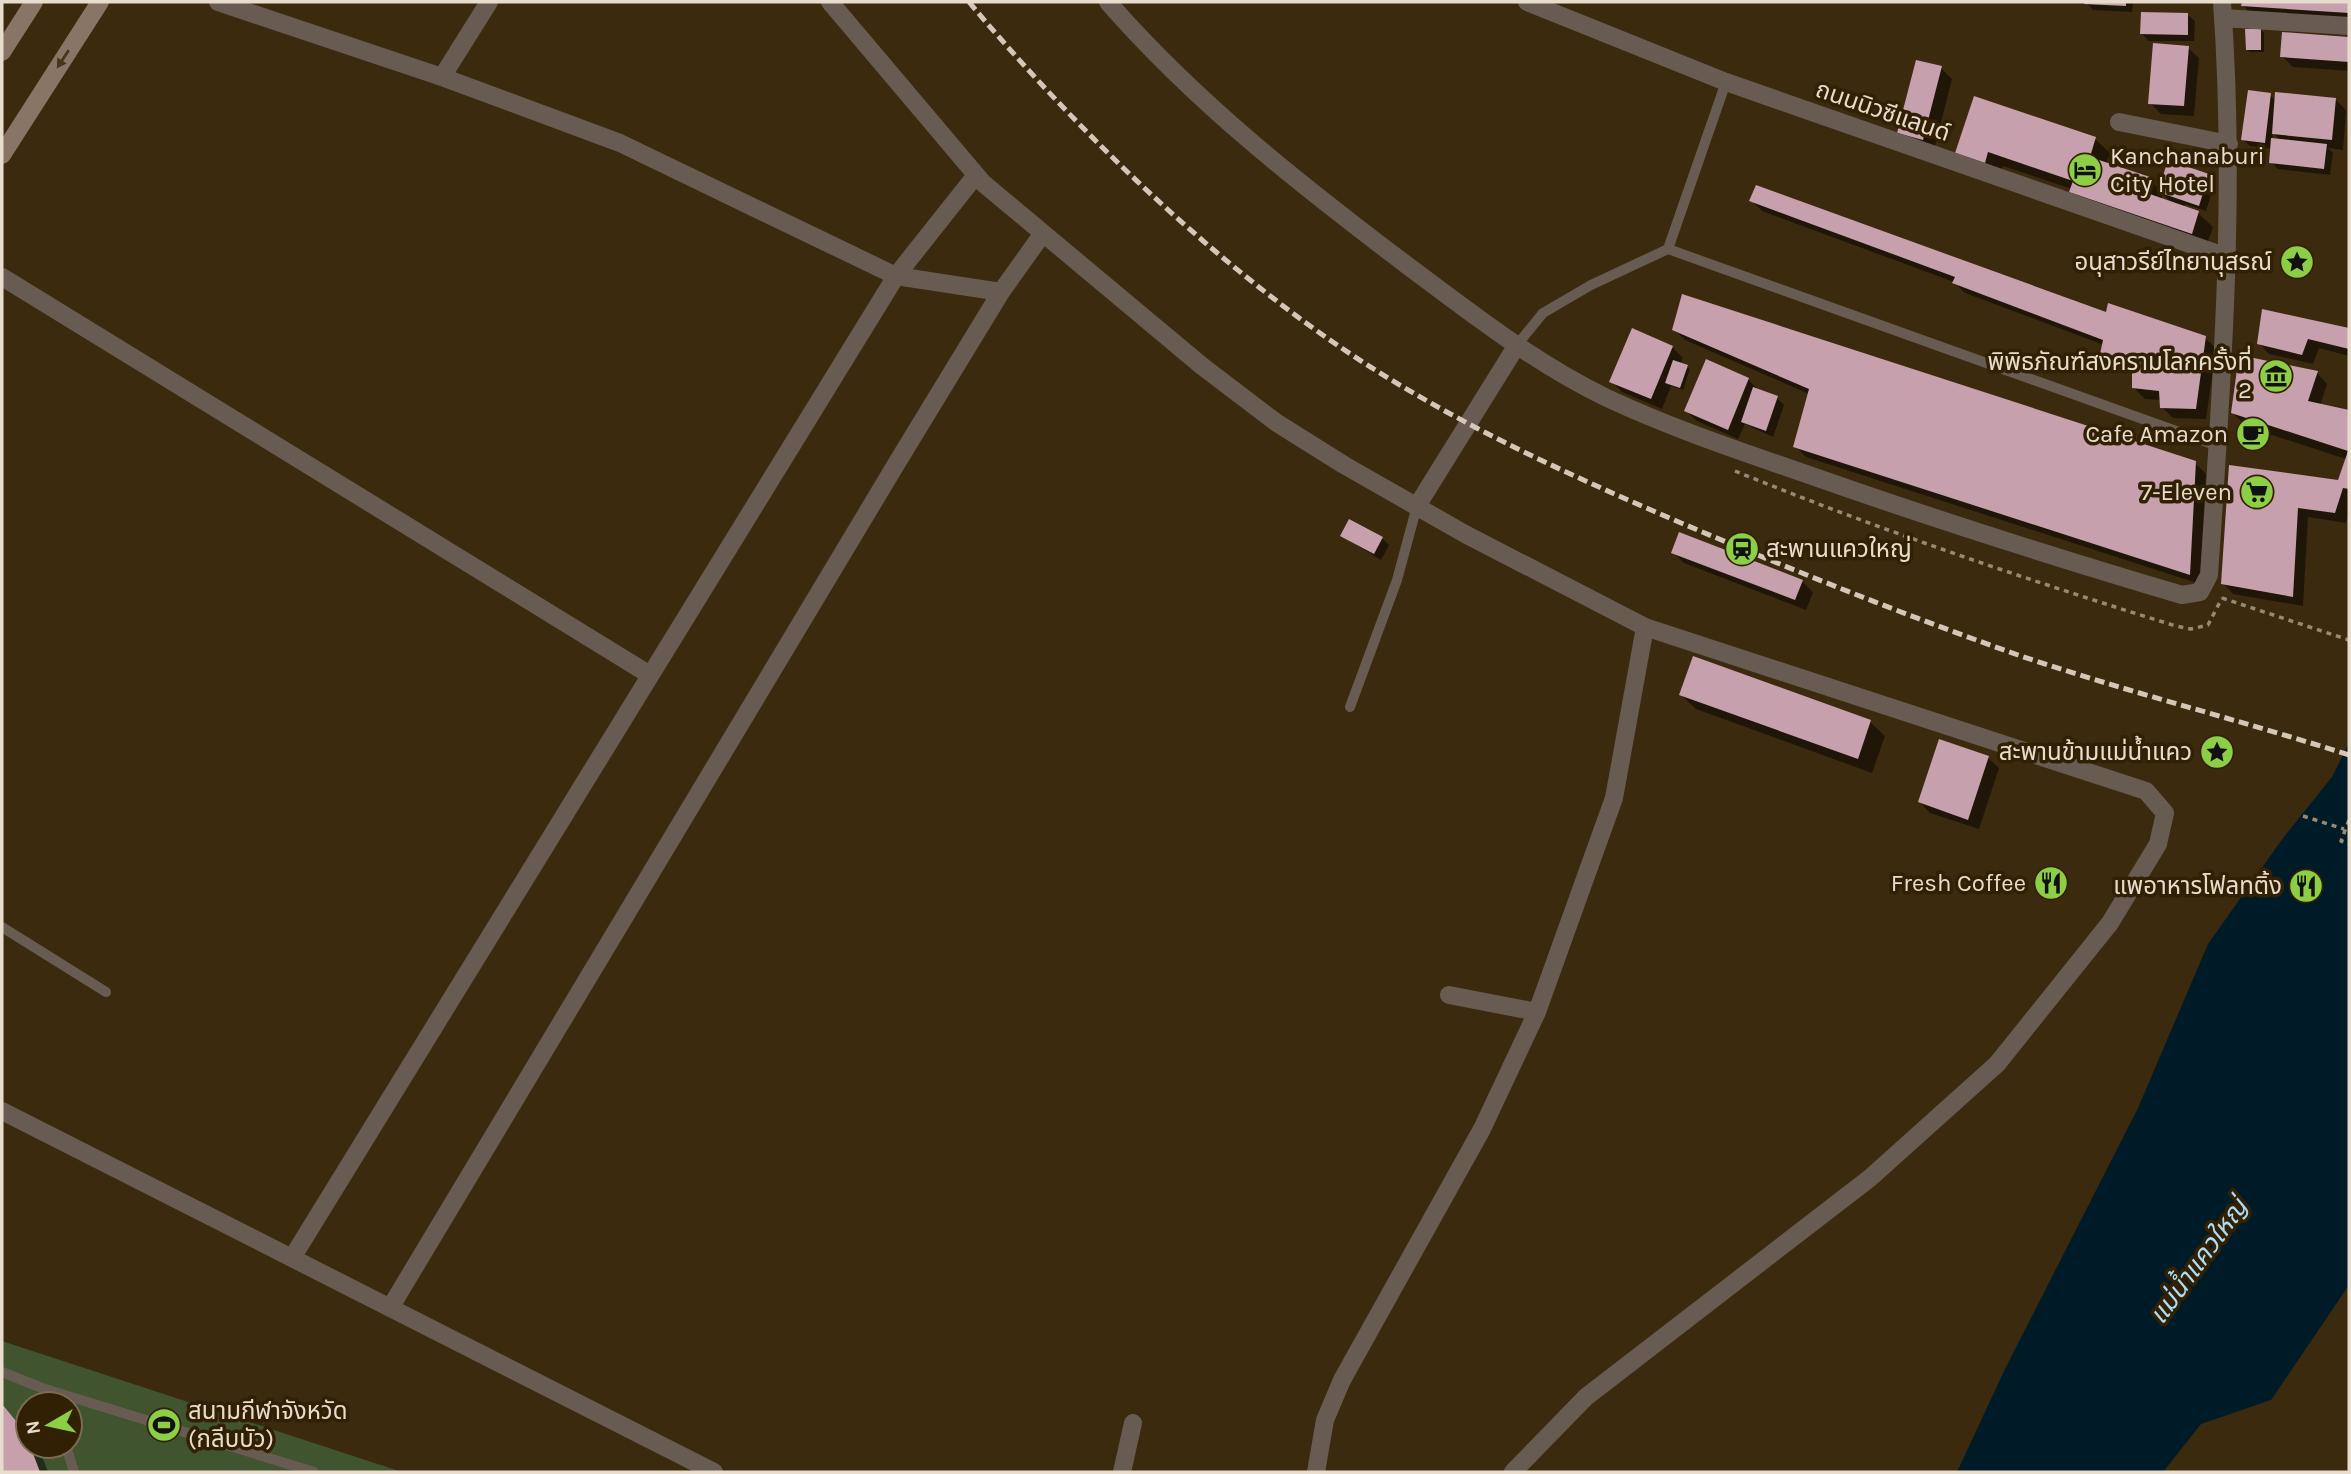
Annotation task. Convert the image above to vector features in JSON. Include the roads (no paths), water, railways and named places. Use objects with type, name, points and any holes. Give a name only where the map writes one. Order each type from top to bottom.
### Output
[{"type":"main road","points":[[2,52],[34,2]]},
{"type":"main road","points":[[2,155],[100,2]]},
{"type":"street","points":[[218,2],[442,77],[620,143],[896,276],[1001,292]]},
{"type":"street","points":[[442,77],[489,2]]},
{"type":"street","points":[[830,2],[976,175],[1202,366],[1277,423],[1465,534],[1645,627],[2146,791],[2165,813],[2158,844],[2110,923],[1997,1064],[1870,1178],[1586,1397],[1513,1472]]},
{"type":"street","points":[[1108,2],[1135,33],[1238,134],[1346,219],[1517,345],[1605,397],[1724,446],[1966,531],[2182,596],[2200,592],[2209,575],[2218,446],[2227,257],[2229,144],[2222,10],[2349,26]]},
{"type":"street","name":"ถนนนิวซีแลนด์","points":[[1527,2],[1726,82],[2227,257]]},
{"type":"street","points":[[2119,122],[2229,144]]},
{"type":"street","points":[[292,1258],[896,276],[976,175]]},
{"type":"street","points":[[390,1308],[639,888],[1001,292],[1043,233]]},
{"type":"street","points":[[2,277],[650,675]]},
{"type":"street","points":[[1418,506],[1466,423],[1517,345]]},
{"type":"street","points":[[1316,1472],[1325,1420],[1342,1380],[1482,1129],[1537,1012],[1614,798],[1645,627]]},
{"type":"street","points":[[1449,995],[1537,1012]]},
{"type":"street","points":[[2,1111],[714,1472]]},
{"type":"street","points":[[1122,1472],[1133,1423]]},
{"type":"lane","points":[[1668,249],[1726,82]]},
{"type":"lane","points":[[1517,345],[1543,313],[1591,285],[1668,249],[2218,446]]},
{"type":"lane","points":[[1350,706],[1397,580],[1418,506]]},
{"type":"lane","points":[[2,927],[106,992]]},
{"type":"lane","points":[[2,1372],[42,1388],[314,1472]]},
{"type":"water","name":"แม่น้ำแควใหญ่","points":[[2349,743],[2349,1285],[2271,1400],[2201,1424],[2163,1472],[1957,1472],[2005,1369],[2138,1108],[2208,944],[2283,838],[2332,777]]},
{"type":"railway","points":[[969,2],[1086,131],[1215,251],[1260,288],[1349,353],[1484,432],[1626,499],[1888,607],[2018,655],[2349,755]]},
{"type":"place","name":"Kanchanaburi City Hotel","points":[[2085,170]]},
{"type":"place","name":"อนุสาวรีย์ไทยานุสรณ์","points":[[2297,262]]},
{"type":"place","name":"พิพิธภัณฑ์สงครามโลกครั้งที่ 2","points":[[2276,376]]},
{"type":"place","name":"Cafe Amazon","points":[[2253,434]]},
{"type":"place","name":"7-Eleven","points":[[2257,492]]},
{"type":"place","name":"สะพานแควใหญ่","points":[[1742,549]]},
{"type":"place","name":"สะพานข้ามแม่น้ำแคว","points":[[2217,752]]},
{"type":"place","name":"Fresh Coffee","points":[[2051,883]]},
{"type":"place","name":"แพอาหารโฟลทติ้ง","points":[[2306,886]]},
{"type":"place","name":"สนามกีฬาจังหวัด (กลีบบัว)","points":[[164,1425]]}]
